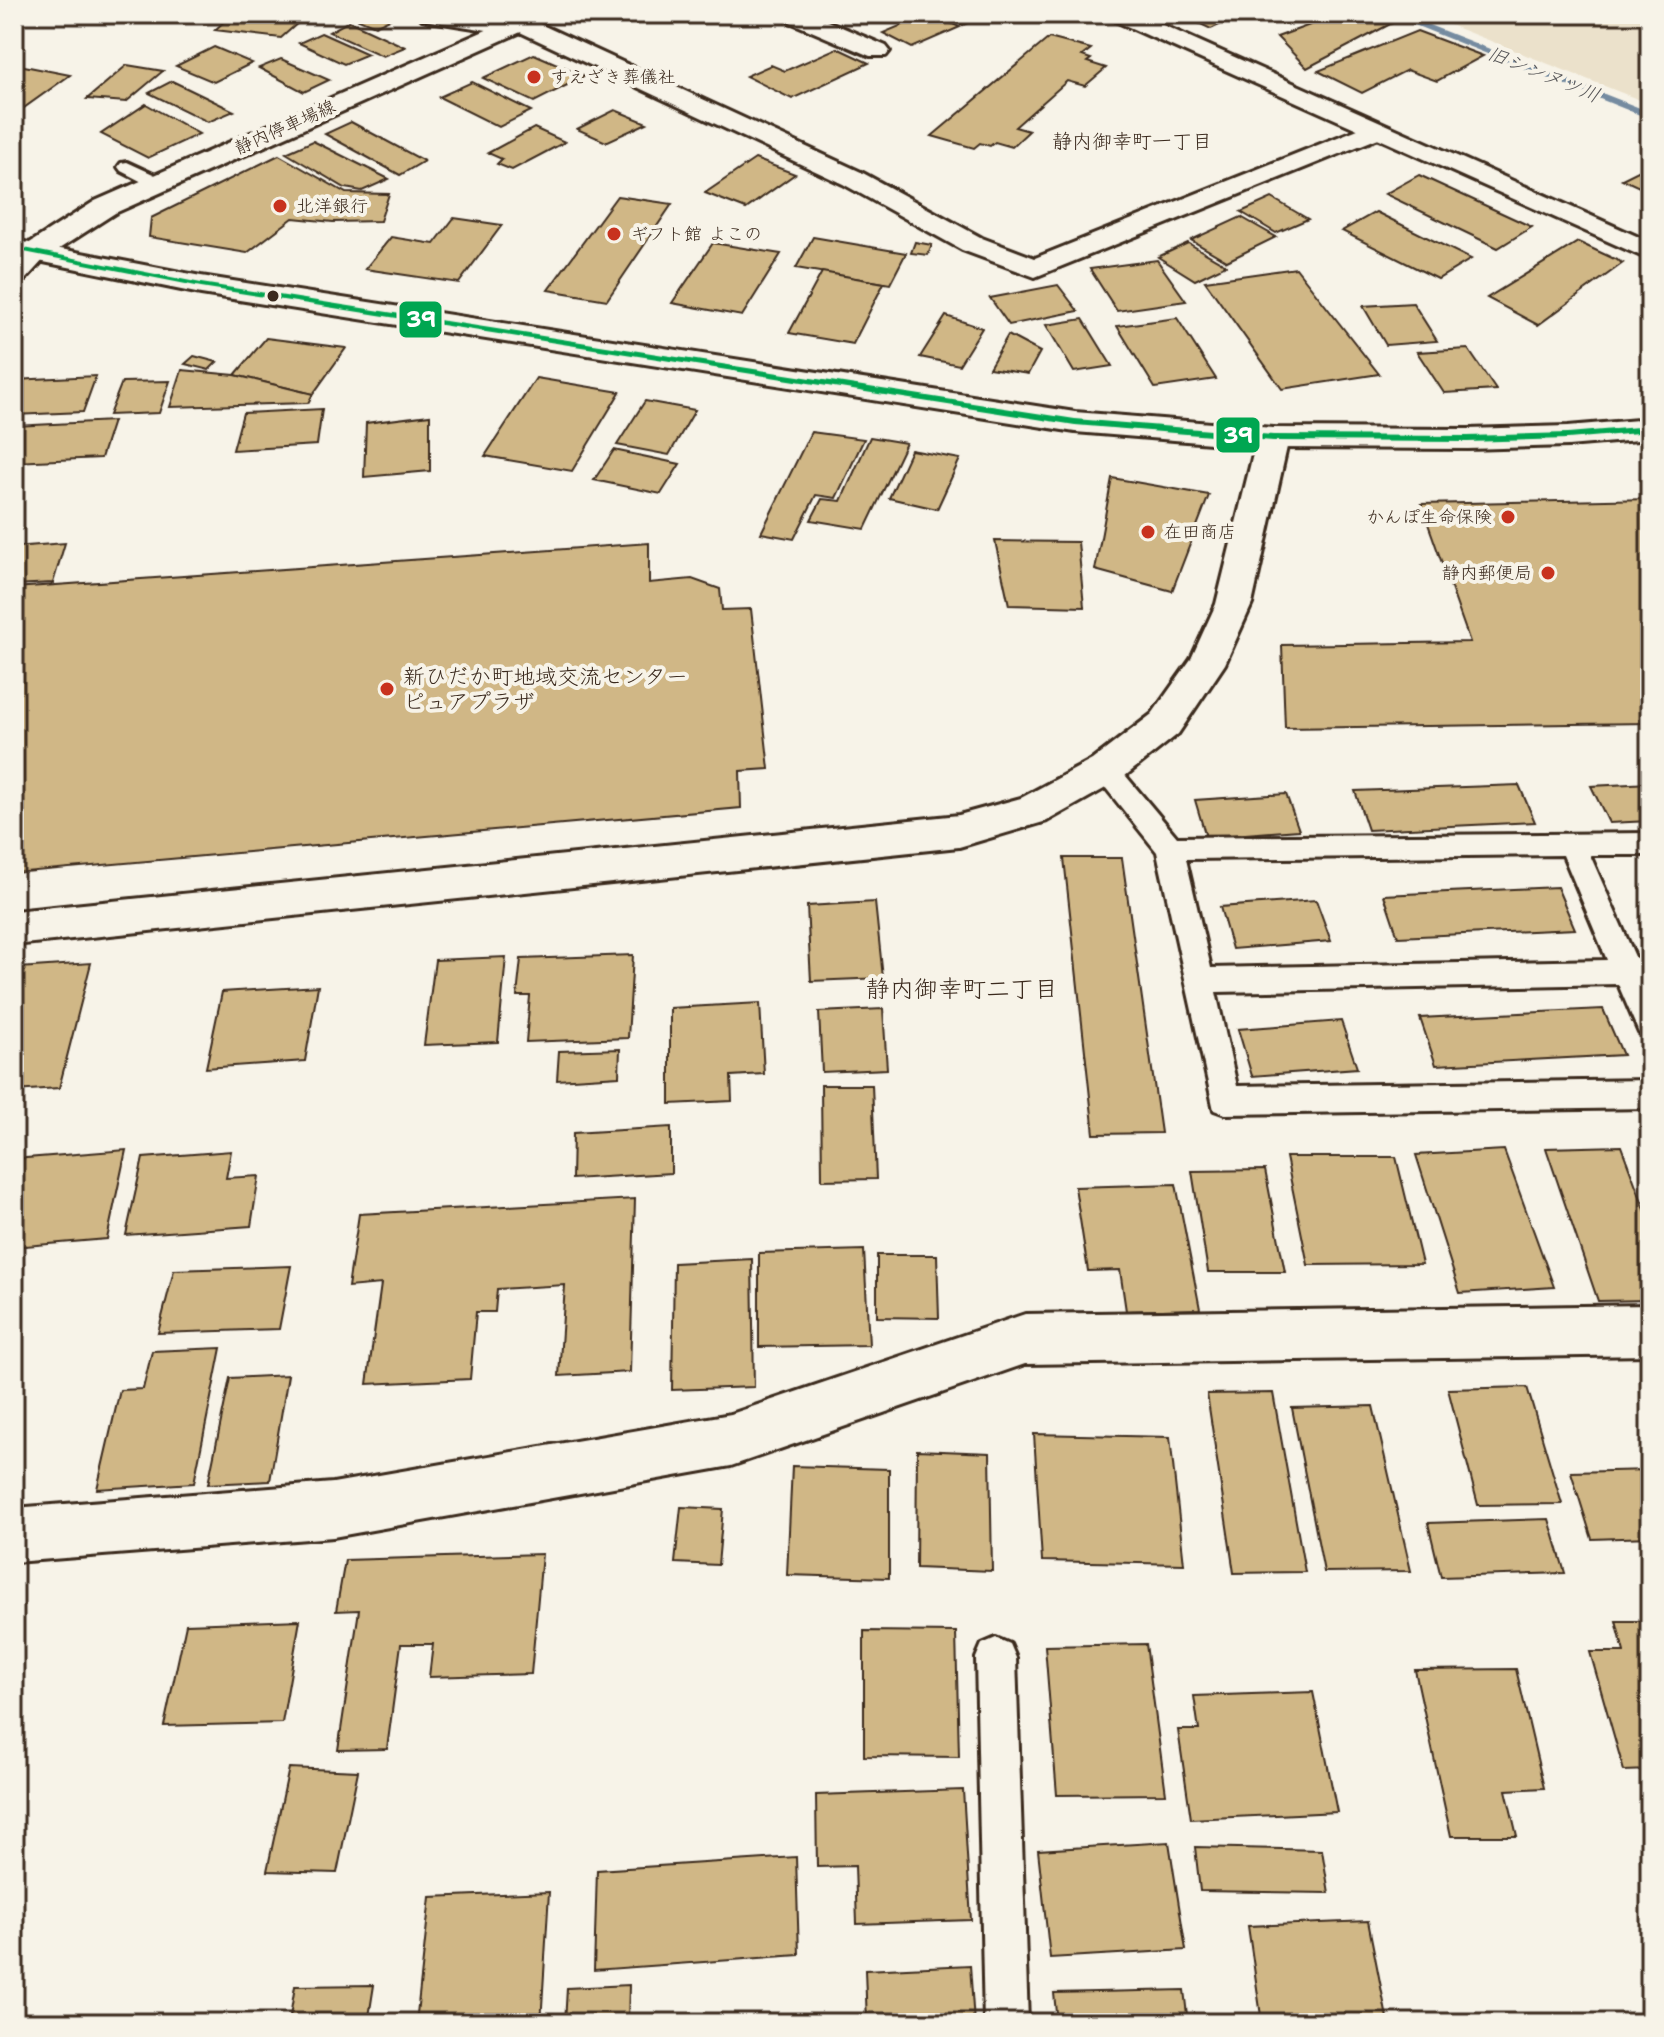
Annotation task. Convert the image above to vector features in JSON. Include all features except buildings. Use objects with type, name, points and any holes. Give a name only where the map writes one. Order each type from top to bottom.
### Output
[{"type":"main road","points":[[430,14],[525,22],[852,178],[972,244],[1035,268],[1377,130]]},
{"type":"main road","points":[[791,14],[878,51]]},
{"type":"main road","points":[[1119,14],[1650,252]]},
{"type":"main road","name":"静内停車場線","points":[[14,275],[24,250],[105,207],[525,22]]},
{"type":"main road","points":[[24,250],[201,285],[852,390],[1075,422],[1273,438],[1468,439],[1568,436],[1650,429]]},
{"type":"main road","points":[[14,928],[959,831],[1033,810],[1106,770],[1165,724],[1207,664],[1234,604],[1273,438]]},
{"type":"main road","points":[[14,1535],[333,1510],[731,1440],[1025,1339],[1650,1330]]},
{"type":"lane","points":[[127,167],[158,183]]},
{"type":"lane","points":[[1106,770],[1170,848],[1225,1100],[1650,1094]]},
{"type":"lane","points":[[1170,848],[1650,844]]},
{"type":"lane","points":[[1572,845],[1639,972],[1650,1024]]},
{"type":"lane","points":[[1199,980],[1639,972]]},
{"type":"lane","points":[[996,1658],[1006,2023]]},
{"type":"shaded area","points":[[1422,14],[1650,14],[1650,104]]},
{"type":"waterway","name":"旧シンヌツ川","points":[[1392,14],[1650,116]]},
{"type":"transit line","name":"39","points":[[14,248],[201,285],[1075,422],[1273,438],[1468,439],[1568,436],[1650,429]]},
{"type":"place","name":"すえざき葬儀社","points":[[534,77]]},
{"type":"place","name":"北洋銀行","points":[[280,206]]},
{"type":"place","name":"ギフト館 よこの","points":[[614,234]]},
{"type":"place","name":"かんぽ生命保険","points":[[1508,517]]},
{"type":"place","name":"在田商店","points":[[1148,532]]},
{"type":"place","name":"静内郵便局","points":[[1548,573]]},
{"type":"place","name":"新ひだか町地域交流センター ピュアプラザ","points":[[387,689]]},
{"type":"district","name":"静内御幸町一丁目","points":[[1132,141]]},
{"type":"district","name":"静内御幸町二丁目","points":[[962,989]]}]
